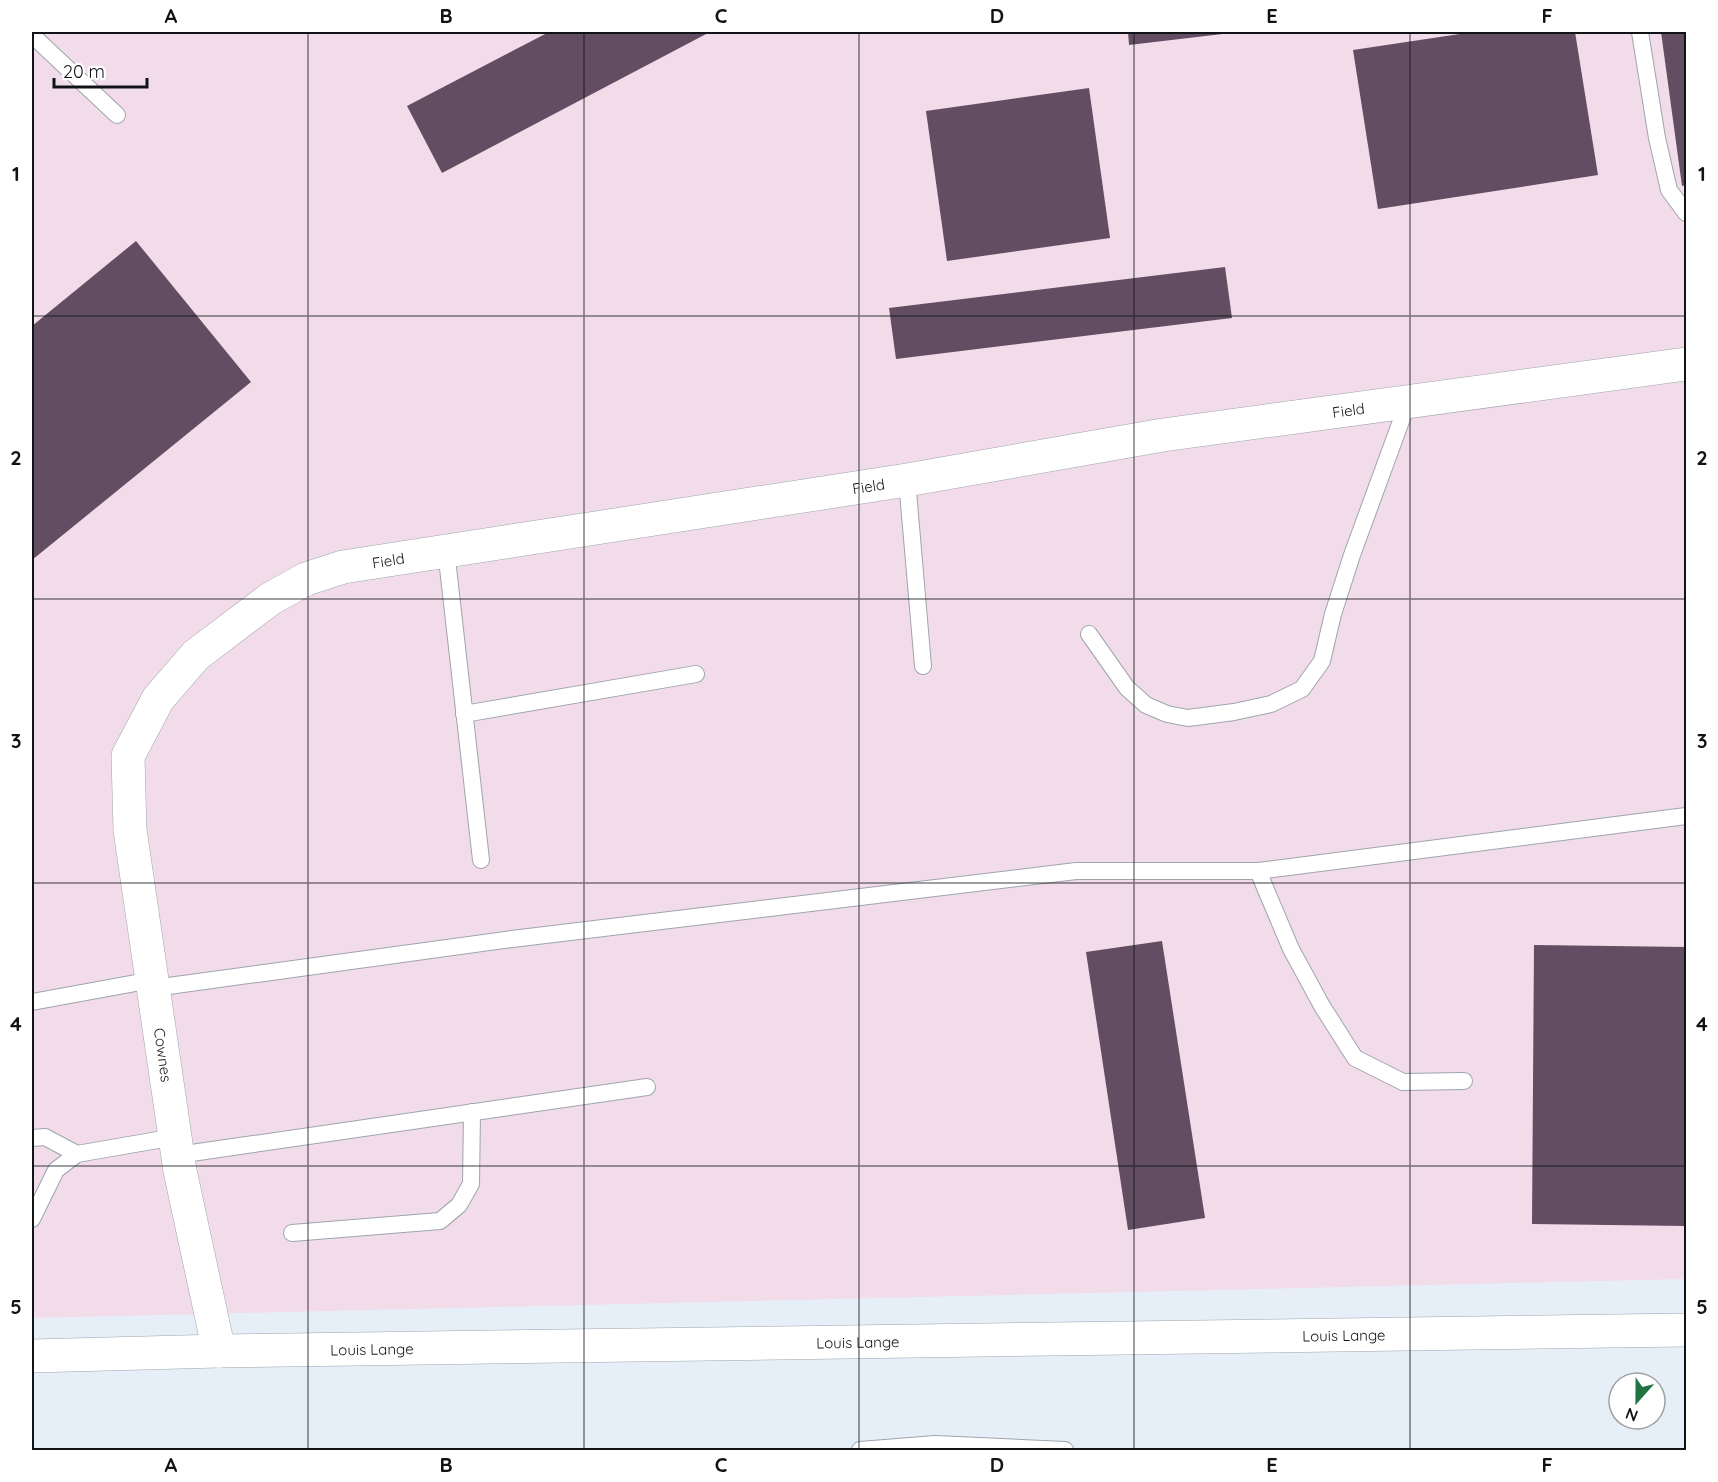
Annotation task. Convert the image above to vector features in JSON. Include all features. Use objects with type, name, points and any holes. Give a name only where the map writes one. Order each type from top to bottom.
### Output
[{"type":"street","name":"Field","points":[[128,756],[158,699],[196,655],[270,599],[306,579],[343,567],[907,480],[1163,435],[1686,364]]},
{"type":"street","name":"Cownes","points":[[128,756],[130,830],[176,1146],[219,1351]]},
{"type":"street","name":"Louis Lange","points":[[32,1356],[219,1351],[1686,1330]]},
{"type":"lane","points":[[1641,32],[1657,138],[1669,190],[1686,213]]},
{"type":"lane","points":[[32,35],[117,115]]},
{"type":"lane","points":[[1089,634],[1127,688],[1146,705],[1167,714],[1188,718],[1234,712],[1271,704],[1302,688],[1322,661],[1339,594],[1408,402]]},
{"type":"lane","points":[[907,480],[923,666]]},
{"type":"lane","points":[[446,550],[481,860]]},
{"type":"lane","points":[[464,714],[696,674]]},
{"type":"lane","points":[[32,1002],[153,984],[1076,871],[1258,871],[1686,816]]},
{"type":"lane","points":[[1258,871],[1290,949],[1355,1058],[1403,1082],[1464,1081]]},
{"type":"lane","points":[[32,1138],[45,1137],[77,1154],[176,1146],[472,1112],[647,1087]]},
{"type":"lane","points":[[292,1233],[440,1221],[459,1205],[471,1184],[472,1112]]},
{"type":"lane","points":[[32,1219],[56,1170],[77,1154]]},
{"type":"lane","points":[[860,1450],[935,1444],[1065,1450]]},
{"type":"shaded area","points":[[32,32],[1686,32],[1686,1279],[32,1318]]},
{"type":"building","points":[[549,32],[708,33],[442,173],[407,106]]},
{"type":"building","points":[[1128,32],[1231,32],[1231,33],[1129,45]]},
{"type":"building","points":[[1473,32],[1575,32],[1598,175],[1378,209],[1353,50]]},
{"type":"building","points":[[1661,32],[1686,32],[1686,185],[1682,186]]},
{"type":"building","points":[[1089,88],[1110,238],[947,261],[926,111]]},
{"type":"building","points":[[136,241],[251,382],[32,560],[32,326]]},
{"type":"building","points":[[1225,267],[1232,318],[896,359],[889,308]]},
{"type":"building","points":[[1162,941],[1205,1218],[1128,1230],[1086,952]]},
{"type":"building","points":[[1534,945],[1686,947],[1686,1226],[1532,1224]]}]
